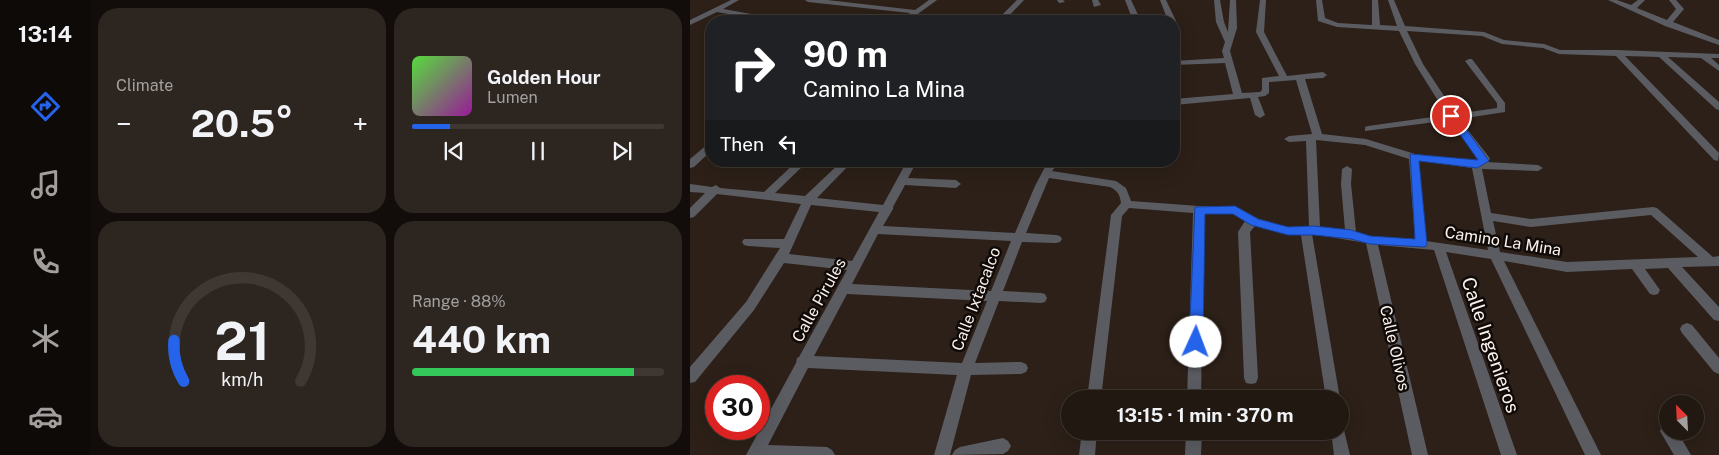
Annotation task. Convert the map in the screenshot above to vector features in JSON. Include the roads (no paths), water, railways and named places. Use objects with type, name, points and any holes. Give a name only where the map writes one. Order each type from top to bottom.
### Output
[{"type":"street","points":[[705,15],[736,0]]},
{"type":"street","points":[[808,0],[918,12]]},
{"type":"street","points":[[913,15],[934,0]]},
{"type":"street","points":[[1006,15],[1021,0]]},
{"type":"street","points":[[1128,0],[1134,15]]},
{"type":"street","points":[[1163,0],[1169,15]]},
{"type":"street","points":[[1217,0],[1220,22],[1228,41]]},
{"type":"street","points":[[1233,0],[1233,28],[1228,41],[1228,60],[1238,96]]},
{"type":"street","points":[[1263,0],[1260,32],[1284,78]]},
{"type":"street","points":[[1318,0],[1321,19],[1327,22],[1470,32],[1484,34],[1502,42],[1544,46],[1559,52],[1719,56]]},
{"type":"street","points":[[1375,0],[1376,26]]},
{"type":"street","points":[[1391,0],[1399,26],[1451,116],[1484,159],[1477,165],[1477,174],[1488,216],[1495,255],[1593,455]]},
{"type":"street","points":[[1611,0],[1719,43]]},
{"type":"street","points":[[1632,8],[1642,0]]},
{"type":"street","points":[[1668,24],[1680,9],[1674,0]]},
{"type":"street","points":[[715,10],[736,15]]},
{"type":"street","points":[[690,23],[705,15]]},
{"type":"street","points":[[1617,52],[1718,158]]},
{"type":"street","points":[[1662,56],[1719,107]]},
{"type":"street","points":[[1704,56],[1719,69]]},
{"type":"street","points":[[1180,63],[1228,60]]},
{"type":"street","points":[[1368,128],[1502,110],[1502,104],[1469,61]]},
{"type":"street","points":[[1180,102],[1265,93],[1265,80],[1322,75]]},
{"type":"street","points":[[1300,78],[1314,138],[1310,231],[1332,390]]},
{"type":"street","points":[[1253,95],[1260,115]]},
{"type":"street","points":[[1289,139],[1314,138],[1366,142],[1414,157],[1477,165],[1538,168]]},
{"type":"street","points":[[690,166],[705,153]]},
{"type":"street","points":[[1414,157],[1421,244]]},
{"type":"street","points":[[766,196],[797,167]]},
{"type":"street","points":[[690,377],[750,306],[788,244],[808,200],[842,167]]},
{"type":"street","name":"Calle Pirules","points":[[754,454],[909,167]]},
{"type":"street","name":"Calle Ixtacalco","points":[[942,455],[966,369],[1018,237],[1052,167]]},
{"type":"street","points":[[1055,167],[1121,187],[1125,193],[1126,204],[1117,215],[1095,390]]},
{"type":"street","points":[[1347,169],[1346,184],[1351,235]]},
{"type":"street","points":[[902,181],[956,184]]},
{"type":"street","points":[[690,188],[888,209]]},
{"type":"street","points":[[690,214],[716,190]]},
{"type":"street","name":"Camino La Mina","points":[[1126,204],[1199,210],[1235,210],[1255,222],[1288,231],[1351,235],[1370,240],[1438,246],[1567,268],[1715,261]]},
{"type":"street","points":[[1194,390],[1199,210]]},
{"type":"street","points":[[1488,216],[1531,223],[1653,211],[1715,261]]},
{"type":"street","points":[[1251,378],[1244,232],[1246,227],[1255,222]]},
{"type":"street","points":[[876,230],[1056,239]]},
{"type":"street","name":"Calle Olivos","points":[[1370,240],[1420,455]]},
{"type":"street","points":[[748,242],[788,244]]},
{"type":"street","name":"Calle Ingenieros","points":[[1438,246],[1509,455]]},
{"type":"street","points":[[780,258],[857,266]]},
{"type":"street","points":[[1671,263],[1719,316]]},
{"type":"street","points":[[1636,265],[1654,290]]},
{"type":"street","points":[[844,289],[1041,298]]},
{"type":"street","points":[[1687,329],[1719,368]]},
{"type":"street","points":[[802,362],[966,369],[1021,368]]},
{"type":"street","points":[[1087,455],[1089,440]]},
{"type":"street","points":[[1193,455],[1194,440]]},
{"type":"street","points":[[1340,440],[1342,455]]},
{"type":"street","points":[[1673,440],[1683,455]]},
{"type":"street","points":[[960,455],[1003,446]]},
{"type":"street","points":[[754,454],[827,455]]}]
